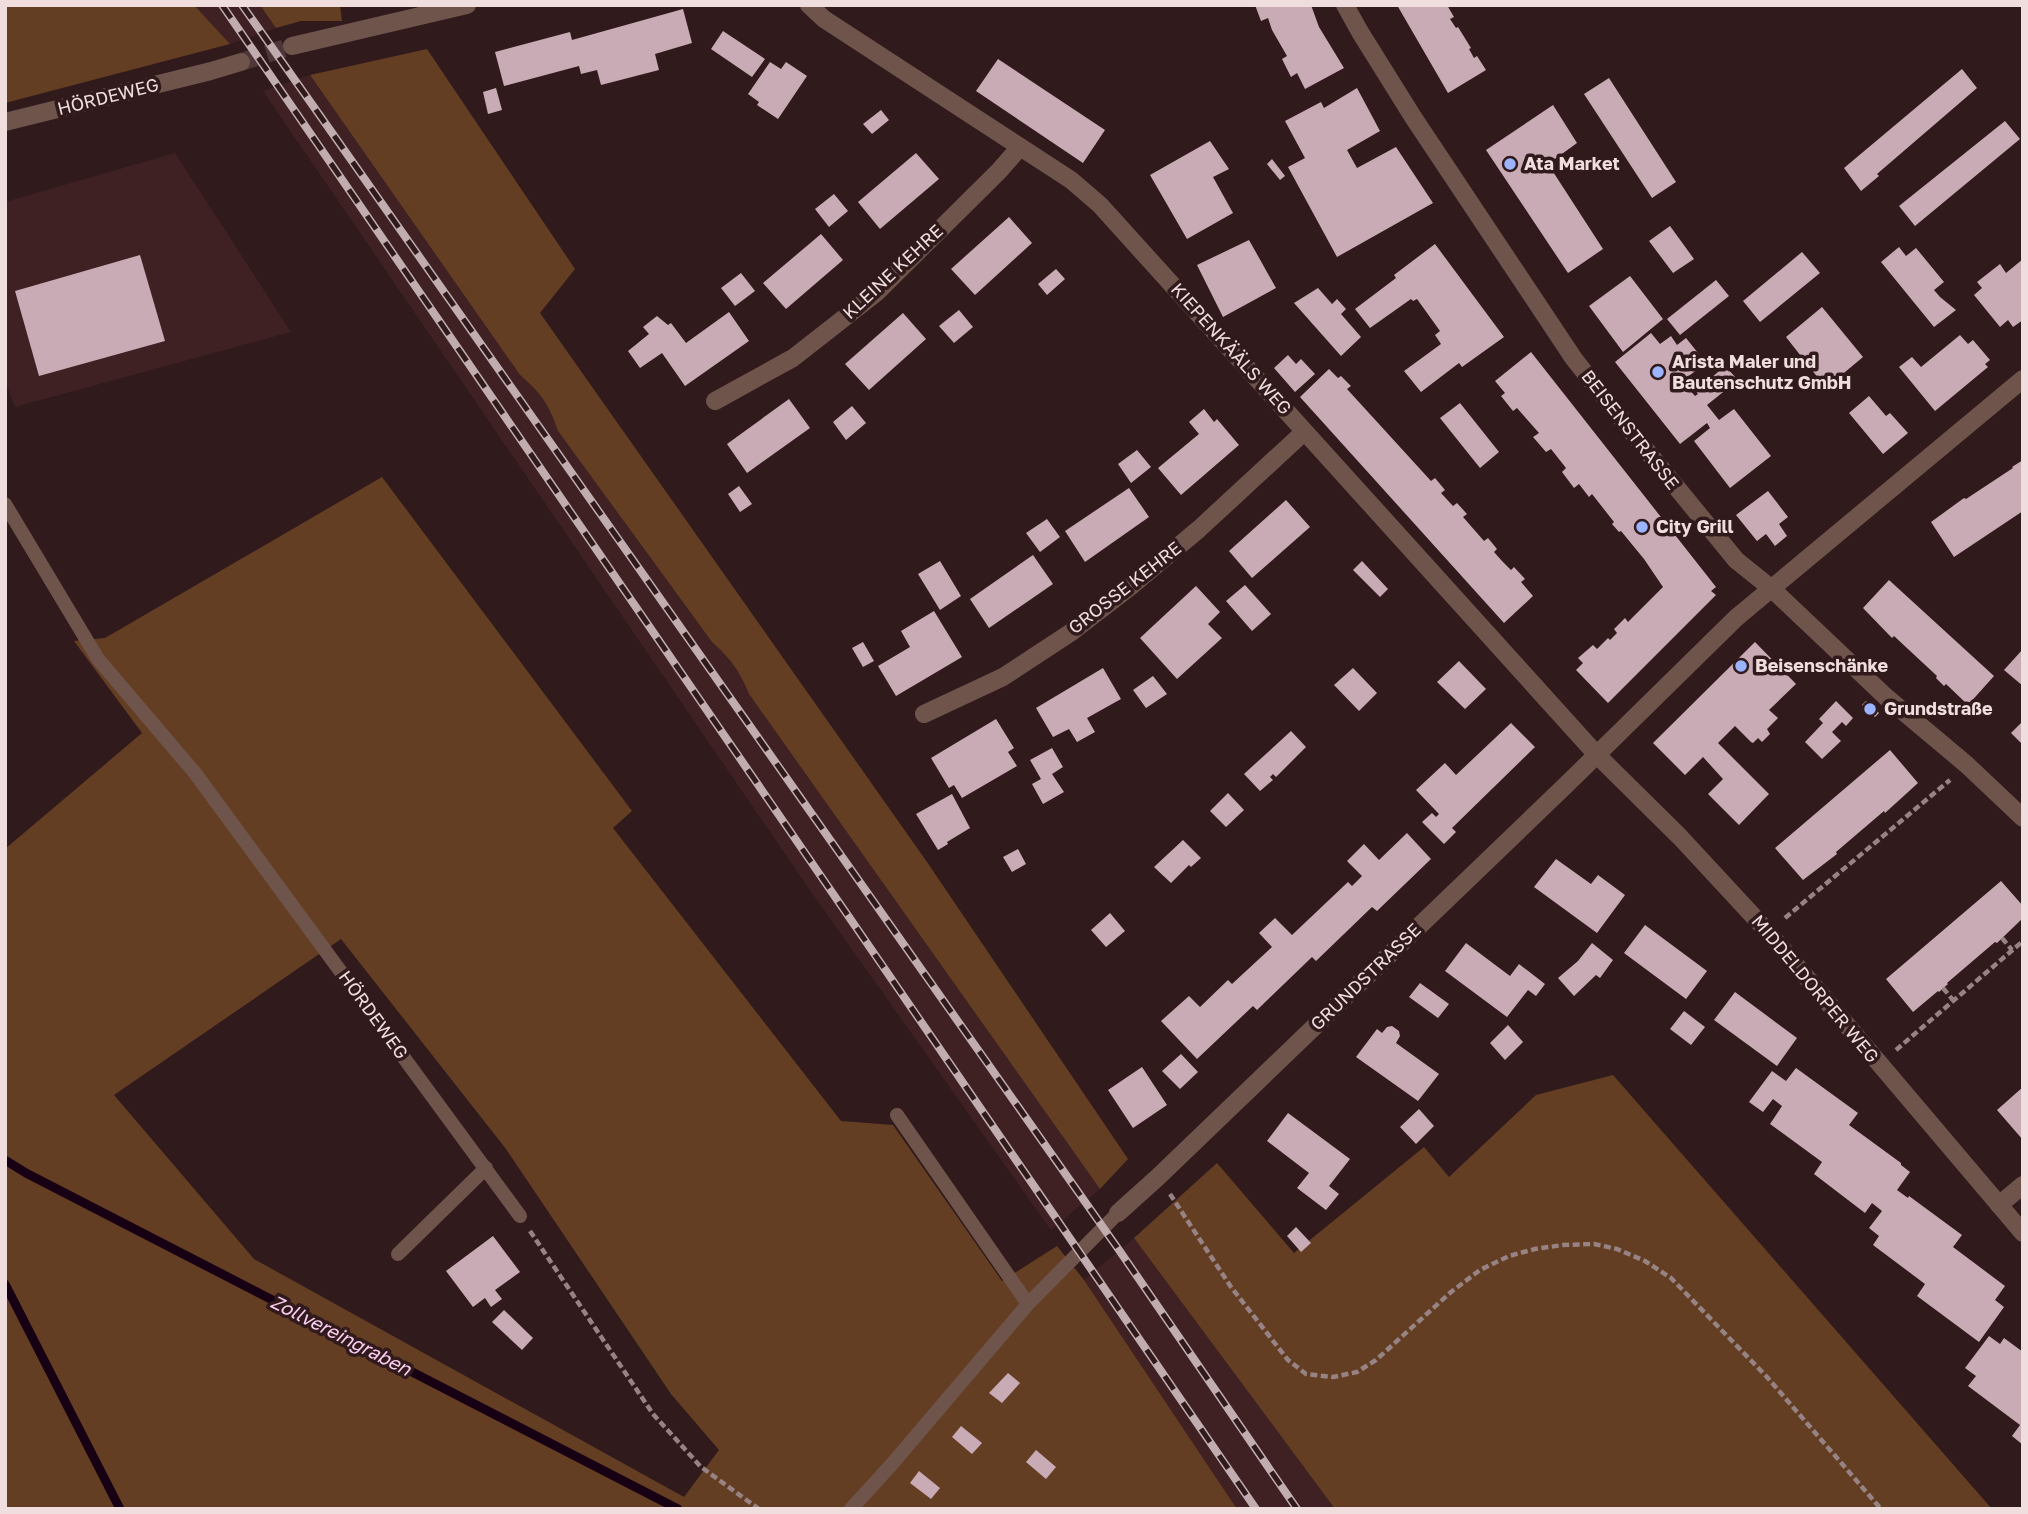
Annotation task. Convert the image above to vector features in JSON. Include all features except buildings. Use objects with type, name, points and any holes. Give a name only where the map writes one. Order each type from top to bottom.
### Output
[{"type":"street","points":[[292,46],[467,5]]},
{"type":"street","name":"KIEPENKÄÄLS WEG","points":[[809,5],[824,19],[1071,180],[1100,205],[1597,755]]},
{"type":"street","name":"BEISENSTRASSE","points":[[1345,5],[1407,108],[1574,359],[1736,560],[1772,589],[1886,697],[1967,765],[2023,818]]},
{"type":"street","name":"HÖRDEWEG","points":[[5,122],[241,62]]},
{"type":"street","name":"KLEINE KEHRE","points":[[715,401],[793,358],[876,293],[1020,147]]},
{"type":"street","name":"GRUNDSTRASSE","points":[[1118,1213],[1597,755],[1736,618],[2023,379]]},
{"type":"street","name":"GROSSE KEHRE","points":[[924,714],[1003,677],[1070,633],[1199,529],[1304,432]]},
{"type":"street","name":"MIDDELDORPER WEG","points":[[1597,755],[1680,836],[1768,932],[2023,1233]]},
{"type":"street","points":[[1999,1205],[2023,1185]]},
{"type":"lane","name":"HÖRDEWEG","points":[[5,503],[98,659],[195,773],[520,1216]]},
{"type":"lane","points":[[897,1115],[1028,1304]]},
{"type":"lane","points":[[398,1254],[486,1168]]},
{"type":"lane","points":[[851,1509],[1028,1304],[1118,1213]]},
{"type":"path","points":[[1768,932],[1967,765]]},
{"type":"path","points":[[2002,938],[2012,950]]},
{"type":"path","points":[[1880,1065],[2023,941]]},
{"type":"path","points":[[1943,988],[1953,1000]]},
{"type":"path","points":[[1158,1177],[1231,1287],[1288,1360],[1306,1374],[1333,1377],[1357,1371],[1376,1360],[1451,1292],[1480,1270],[1509,1256],[1563,1245],[1594,1244],[1617,1249],[1645,1261],[1671,1278],[1767,1377],[1881,1509]]},
{"type":"path","points":[[520,1216],[653,1414],[701,1467],[759,1509]]},
{"type":"shaded area","points":[[5,5],[194,5],[230,44],[5,103]]},
{"type":"shaded area","points":[[194,5],[260,5],[276,28],[230,44]]},
{"type":"shaded area","points":[[260,5],[340,5],[342,21],[301,21],[276,28]]},
{"type":"shaded area","points":[[427,49],[575,269],[540,313],[927,862],[1128,1159],[1100,1189],[749,694],[734,665],[712,642],[558,431],[544,400],[520,375],[310,75]]},
{"type":"shaded area","points":[[310,75],[520,375],[538,390],[550,407],[558,431],[711,641],[741,673],[749,694],[1100,1189],[1051,1230],[807,886],[263,91]]},
{"type":"shaded area","points":[[175,153],[291,332],[15,407],[5,381],[5,202]]},
{"type":"shaded area","points":[[382,477],[632,811],[613,828],[841,1121],[893,1125],[1002,1281],[1057,1246],[1084,1280],[1237,1509],[5,1509],[5,849],[142,733],[74,641],[105,638]],"holes":[[[341,939],[506,1149],[671,1394],[719,1450],[684,1497],[254,1259],[114,1095]]]},
{"type":"shaded area","points":[[1613,1075],[1992,1509],[1335,1509],[1134,1238],[1217,1163],[1294,1253],[1424,1147],[1449,1177],[1536,1095]]},
{"type":"shaded area","points":[[1134,1238],[1335,1509],[1237,1509],[1084,1280]]},
{"type":"waterway","name":"Zollvereingraben","points":[[5,1160],[678,1509]]},
{"type":"waterway","name":"Zollvereingraben","points":[[5,1284],[120,1509]]},
{"type":"tunnel","points":[[241,62],[292,46]]},
{"type":"railway","points":[[222,5],[1256,1509]]},
{"type":"railway","points":[[242,5],[1119,1250],[1297,1509]]},
{"type":"place","name":"Ata Market","points":[[1510,164]]},
{"type":"place","name":"Arista Maler und Bautenschutz GmbH","points":[[1658,372]]},
{"type":"place","name":"City Grill","points":[[1642,527]]},
{"type":"place","name":"Beisenschänke","points":[[1741,666]]},
{"type":"place","name":"Grundstraße","points":[[1870,709]]}]
